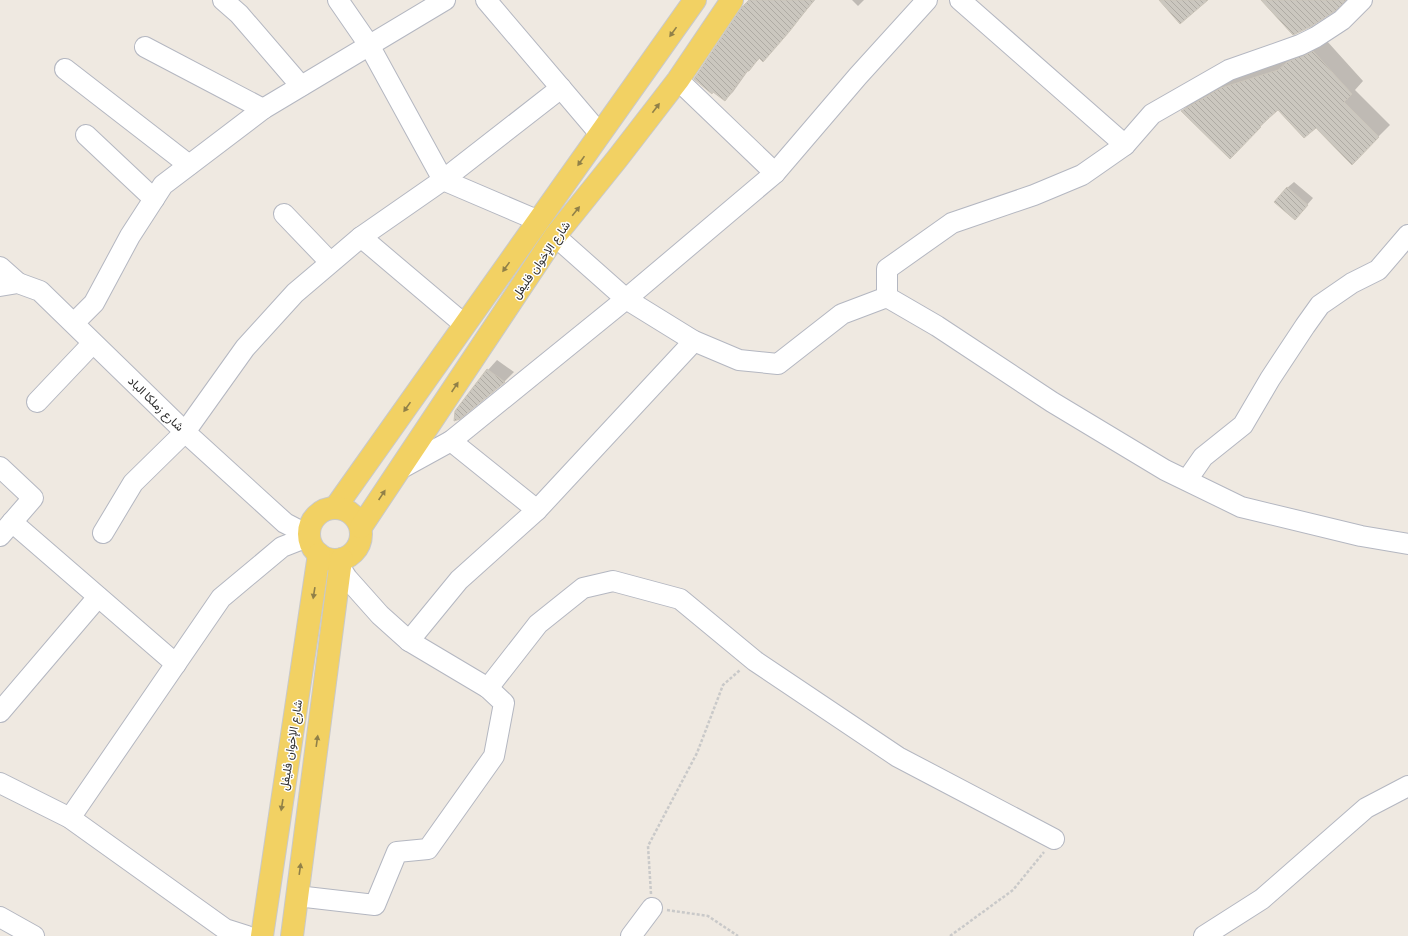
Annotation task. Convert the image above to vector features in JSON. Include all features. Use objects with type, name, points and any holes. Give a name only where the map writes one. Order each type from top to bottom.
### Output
[{"type":"main road","name":"شارع الإخوان فليفل","points":[[336,508],[695,0]]},
{"type":"main road","name":"شارع الإخوان فليفل","points":[[360,527],[555,236],[678,80],[732,0]]},
{"type":"main road","points":[[336,508],[344,509],[351,514],[357,520],[360,527],[360,543],[356,550],[341,563],[326,558],[314,545],[310,529],[316,516],[322,512],[336,508]]},
{"type":"main road","name":"شارع الإخوان فليفل","points":[[262,936],[314,545]]},
{"type":"main road","name":"شارع الإخوان فليفل","points":[[292,936],[341,563]]},
{"type":"street","points":[[222,0],[239,14],[301,86]]},
{"type":"street","points":[[338,0],[369,45],[443,180],[539,221]]},
{"type":"street","points":[[74,324],[94,303],[130,236],[163,185],[263,109],[445,0]]},
{"type":"street","points":[[486,0],[600,134]]},
{"type":"street","points":[[400,469],[451,441],[495,407],[775,173],[858,76],[927,0]]},
{"type":"street","points":[[960,0],[1125,145]]},
{"type":"street","points":[[887,297],[887,269],[952,223],[1034,195],[1082,175],[1125,145],[1152,114],[1229,70],[1316,37],[1342,20],[1362,0]]},
{"type":"street","points":[[145,47],[263,109]]},
{"type":"street","points":[[66,69],[189,165]]},
{"type":"street","points":[[678,80],[775,173]]},
{"type":"street","points":[[103,533],[133,484],[185,432],[245,348],[295,293],[360,237],[443,180],[560,88]]},
{"type":"street","points":[[86,135],[154,199]]},
{"type":"street","points":[[284,214],[330,262]]},
{"type":"street","points":[[1187,480],[1203,457],[1243,425],[1270,379],[1320,305],[1352,283],[1378,270],[1408,235]]},
{"type":"street","points":[[555,236],[626,299],[694,341],[738,360],[778,364],[842,314],[887,297]]},
{"type":"street","points":[[360,237],[465,325]]},
{"type":"street","name":"شارع زملكا الباد","points":[[0,268],[9,284],[40,291],[92,344],[185,432],[285,523],[314,545]]},
{"type":"street","points":[[887,297],[937,326],[1052,402],[1166,470],[1241,508],[1361,536],[1408,544]]},
{"type":"street","points":[[410,641],[459,580],[537,510],[694,341]]},
{"type":"street","points":[[37,402],[92,344]]},
{"type":"street","points":[[451,441],[537,510]]},
{"type":"street","points":[[0,466],[33,498],[6,529],[98,597],[176,664]]},
{"type":"street","points":[[70,818],[221,598],[282,547],[314,545]]},
{"type":"street","points":[[297,896],[375,905],[397,852],[428,849],[494,756],[504,703],[488,688],[410,641],[380,615],[347,578],[341,563]]},
{"type":"street","points":[[488,688],[538,624],[583,588],[613,581],[680,599],[752,659],[898,757],[1054,840]]},
{"type":"street","points":[[0,712],[98,597]]},
{"type":"street","points":[[0,783],[70,818],[225,929],[247,936]]},
{"type":"street","points":[[1204,936],[1262,899],[1366,808],[1408,786]]},
{"type":"street","points":[[631,936],[652,908]]},
{"type":"street","points":[[0,918],[34,936]]},
{"type":"path","points":[[738,936],[708,916],[652,908],[648,846],[697,753],[723,686],[752,659]]},
{"type":"path","points":[[950,936],[1013,890],[1054,840]]},
{"type":"building","points":[[749,0],[814,0],[763,62],[759,58],[749,71],[747,71],[725,101],[713,92],[712,94],[694,79],[741,8]]},
{"type":"building","points":[[1159,0],[1208,0],[1180,24]]},
{"type":"building","points":[[1261,0],[1346,0],[1335,11],[1310,27],[1293,35]]},
{"type":"building","points":[[1313,51],[1352,94],[1344,102],[1379,137],[1352,165],[1316,128],[1304,138],[1278,110],[1260,126],[1261,127],[1230,159],[1181,111],[1221,88],[1278,70],[1287,62]]},
{"type":"building","points":[[1287,187],[1308,205],[1295,220],[1274,202]]},
{"type":"building","points":[[487,369],[505,382],[460,419],[454,421],[455,411]]}]
